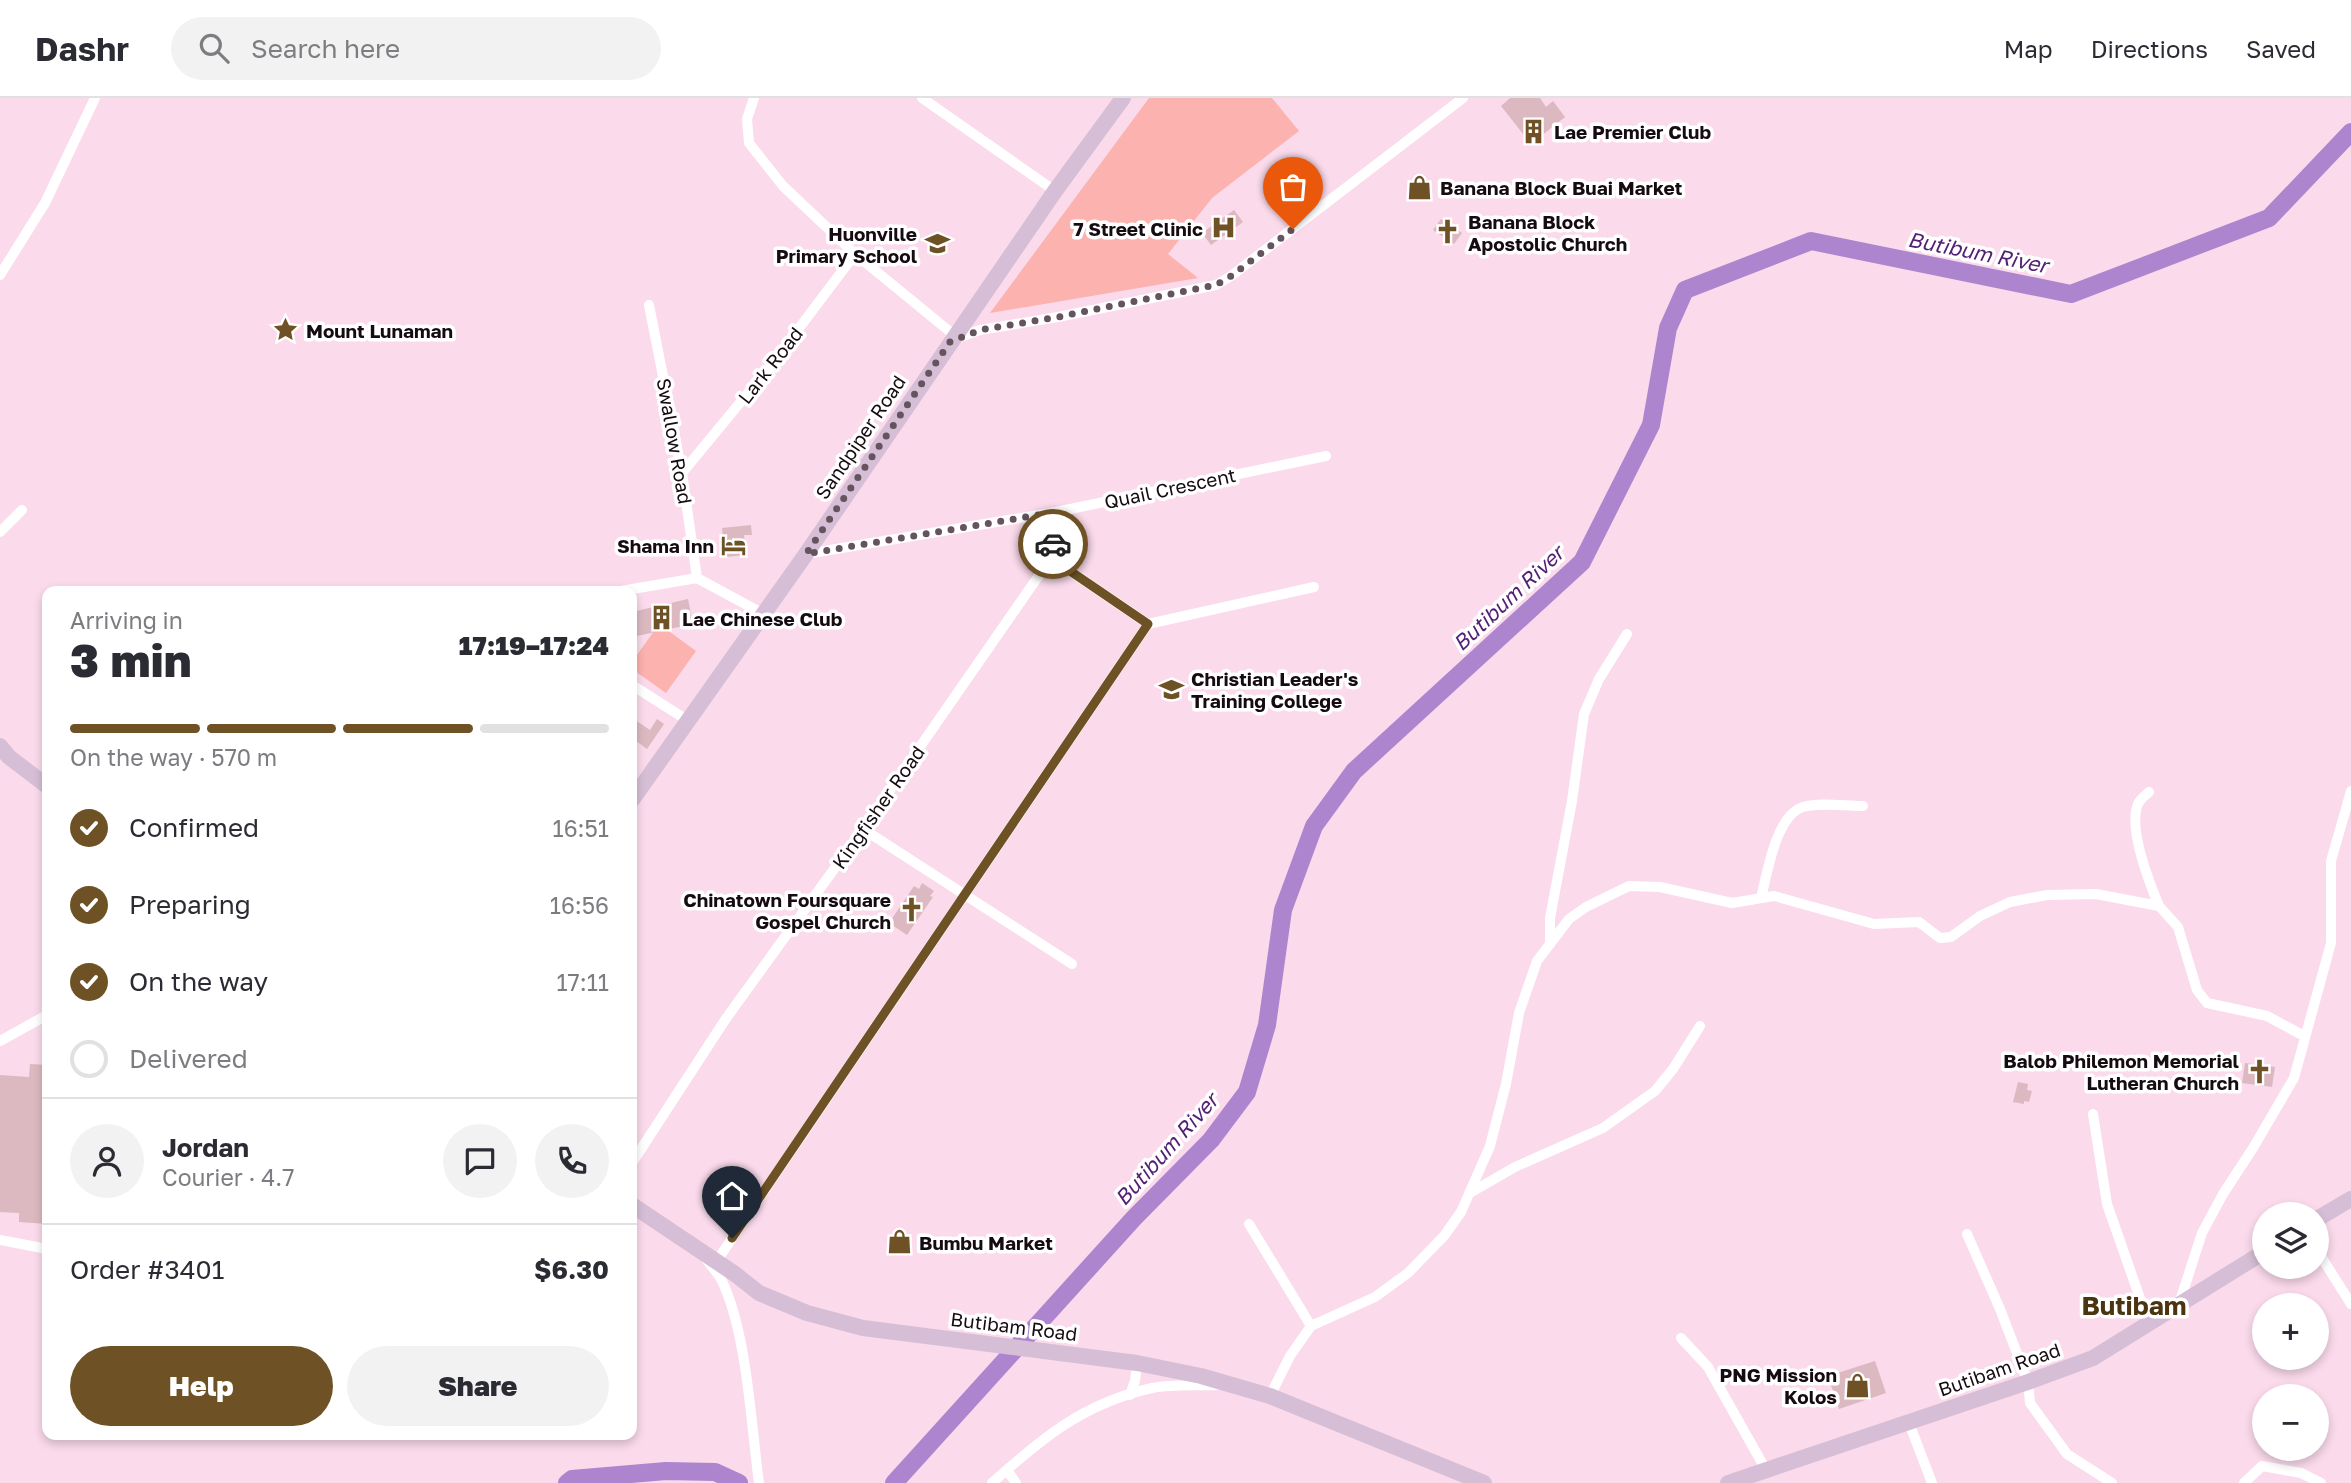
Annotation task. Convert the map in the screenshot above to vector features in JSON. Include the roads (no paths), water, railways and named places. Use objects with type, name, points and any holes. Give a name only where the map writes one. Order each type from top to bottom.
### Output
[{"type":"street","points":[[0,275],[45,203],[95,98]]},
{"type":"street","points":[[754,98],[747,119],[749,143],[783,186],[952,339],[980,330],[1216,285],[1463,98]]},
{"type":"street","points":[[922,98],[1055,191]]},
{"type":"street","name":"Sandpiper Road","points":[[637,793],[806,554],[1055,191],[1124,98]]},
{"type":"street","name":"Lark Road","points":[[682,473],[772,364],[855,254]]},
{"type":"street","name":"Swallow Road","points":[[649,305],[682,473],[697,578]]},
{"type":"street","name":"Quail Crescent","points":[[806,554],[1056,512],[1326,456]]},
{"type":"street","points":[[0,532],[22,510]]},
{"type":"street","name":"Kingfisher Road","points":[[637,1155],[725,1020],[863,829],[1051,558],[1056,512]]},
{"type":"street","points":[[1051,558],[1148,624]]},
{"type":"street","points":[[637,588],[697,578],[762,613]]},
{"type":"street","points":[[716,1262],[1148,624],[1314,587]]},
{"type":"street","points":[[1550,944],[1550,918],[1572,801],[1584,715],[1599,678],[1627,634]]},
{"type":"street","points":[[637,688],[687,720]]},
{"type":"street","points":[[0,746],[9,757],[42,782]]},
{"type":"street","points":[[2179,1304],[2202,1233],[2294,1078],[2331,943],[2331,861],[2351,791]]},
{"type":"street","points":[[2149,792],[2138,802],[2134,819],[2148,880],[2159,906],[2178,927],[2197,990],[2207,1003],[2267,1016],[2304,1036]]},
{"type":"street","points":[[1761,898],[1778,836],[1791,814],[1800,808],[1815,805],[1863,806]]},
{"type":"street","points":[[863,829],[965,892],[1072,964]]},
{"type":"street","points":[[1270,1396],[1290,1356],[1311,1326],[1376,1297],[1408,1273],[1444,1236],[1461,1212],[1490,1146],[1506,1084],[1519,1013],[1537,961],[1569,919],[1586,907],[1629,886],[1660,887],[1732,903],[1774,897],[1874,924],[1919,922],[1940,938],[1951,937],[1980,916],[2010,902],[2048,895],[2096,894],[2159,906]]},
{"type":"street","points":[[0,1041],[42,1018]]},
{"type":"street","points":[[1470,1193],[1515,1167],[1603,1128],[1655,1091],[1673,1069],[1700,1026]]},
{"type":"street","points":[[2093,1114],[2107,1204],[2148,1324]]},
{"type":"street","points":[[2329,1212],[2351,1199]]},
{"type":"street","name":"Butibam Road","points":[[637,1208],[759,1293],[807,1314],[863,1328],[1137,1363],[1234,1384],[1270,1396],[1483,1483]]},
{"type":"street","points":[[1250,1224],[1311,1326]]},
{"type":"street","points":[[1966,1234],[2000,1309],[2028,1382],[2030,1403],[2067,1454],[2098,1480],[2112,1483]]},
{"type":"street","points":[[0,1241],[42,1248]]},
{"type":"street","points":[[697,1249],[721,1278],[730,1301],[741,1349],[759,1483]]},
{"type":"street","name":"Butibam Road","points":[[1728,1483],[2093,1358],[2252,1259]]},
{"type":"street","points":[[2329,1269],[2351,1304]]},
{"type":"street","points":[[1681,1338],[1708,1367],[1766,1470]]},
{"type":"street","points":[[1130,1395],[1137,1363]]},
{"type":"street","points":[[992,1483],[1048,1434],[1085,1412],[1155,1388],[1234,1384]]},
{"type":"street","points":[[1909,1423],[1932,1483]]},
{"type":"street","name":"Butibam Road","points":[[1409,1454],[1465,1483]]},
{"type":"street","points":[[2244,1483],[2262,1466],[2301,1473],[2321,1483]]},
{"type":"street","points":[[1007,1470],[1016,1483]]},
{"type":"waterway","name":"Butibum River","points":[[894,1483],[1134,1218],[1211,1140],[1247,1092],[1267,1025],[1283,910],[1314,826],[1354,771],[1582,562],[1651,425],[1668,328],[1685,290],[1811,241],[2071,294],[2269,218],[2351,132]]},
{"type":"waterway","name":"Butibum River","points":[[567,1483],[572,1479],[666,1471],[715,1472],[739,1483]]},
{"type":"place","name":"Lae Premier Club","points":[[1534,131]]},
{"type":"place","name":"Banana Block Buai Market","points":[[1420,187]]},
{"type":"place","name":"7 Street Clinic","points":[[1223,228]]},
{"type":"place","name":"Banana Block Apostolic Church","points":[[1448,232]]},
{"type":"place","name":"Huonville Primary School","points":[[937,244]]},
{"type":"place","name":"Mount Lunaman","points":[[286,330]]},
{"type":"place","name":"Shama Inn","points":[[734,545]]},
{"type":"place","name":"Lae Chinese Club","points":[[662,618]]},
{"type":"place","name":"Christian Leader's Training College","points":[[1171,689]]},
{"type":"place","name":"Chinatown Foursquare Gospel Church","points":[[911,910]]},
{"type":"place","name":"Balob Philemon Memorial Lutheran Church","points":[[2259,1071]]},
{"type":"place","name":"Bumbu Market","points":[[899,1242]]},
{"type":"place","name":"PNG Mission Kolos","points":[[1857,1385]]},
{"type":"district","name":"Butibam","points":[[2134,1305]]}]
